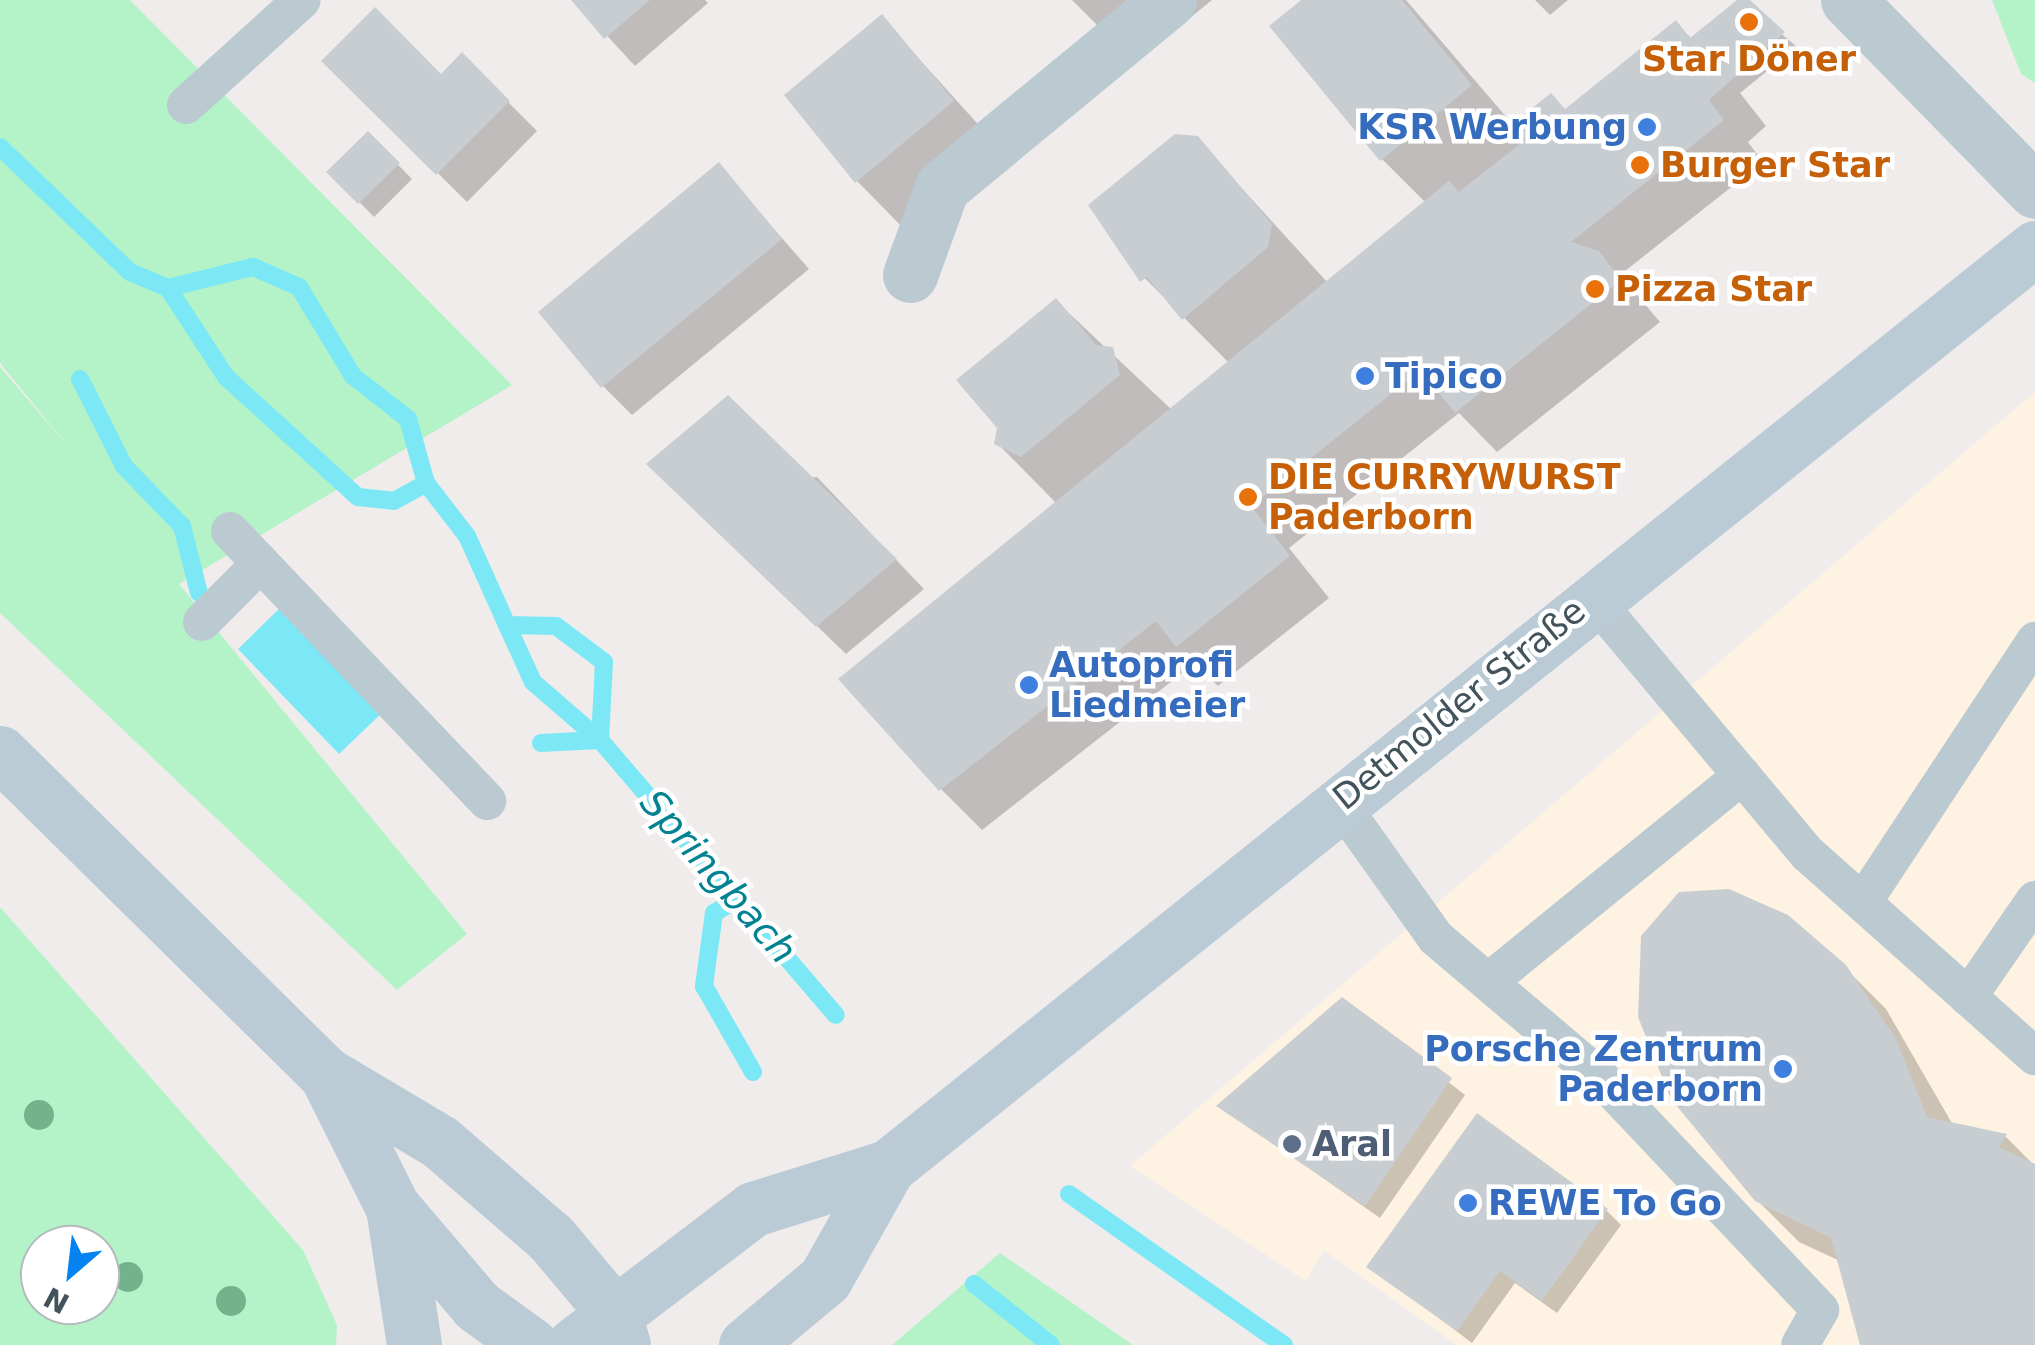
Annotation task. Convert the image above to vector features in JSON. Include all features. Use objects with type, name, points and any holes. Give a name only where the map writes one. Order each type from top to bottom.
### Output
[{"type":"main road","name":"Detmolder Straße","points":[[746,1345],[825,1279],[888,1167],[1592,596],[2035,248]]},
{"type":"main road","points":[[0,753],[326,1074],[440,1142],[552,1238],[603,1334]]},
{"type":"main road","points":[[326,1074],[392,1206],[477,1306],[531,1345]]},
{"type":"main road","name":"Detmolder Straße","points":[[603,1334],[753,1209],[888,1167]]},
{"type":"main road","points":[[392,1206],[414,1345]]},
{"type":"street","points":[[910,275],[942,187],[1168,0]]},
{"type":"street","points":[[1848,0],[2035,191]]},
{"type":"lane","points":[[186,104],[302,0]]},
{"type":"lane","points":[[230,530],[487,801]]},
{"type":"lane","points":[[202,622],[261,563]]},
{"type":"lane","points":[[1592,596],[1742,776],[1862,902],[2035,1056]]},
{"type":"lane","points":[[1862,902],[2035,641]]},
{"type":"lane","points":[[1494,978],[1742,776]]},
{"type":"lane","points":[[1338,802],[1436,938],[1494,978],[1820,1310],[1800,1345]]},
{"type":"lane","points":[[1968,996],[2035,900]]},
{"type":"shaded area","points":[[2035,392],[2035,1345],[1457,1345],[1324,1250],[1306,1281],[1130,1166]]},
{"type":"green space","points":[[0,0],[130,0],[512,385],[179,584],[467,934],[397,990],[0,613],[0,367],[71,450],[0,363]]},
{"type":"green space","points":[[1992,0],[2035,0],[2035,83],[2021,74]]},
{"type":"green space","points":[[0,907],[303,1250],[337,1325],[336,1345],[0,1345]]},
{"type":"green space","points":[[1000,1253],[1133,1345],[892,1345]]},
{"type":"water","points":[[283,605],[385,710],[339,754],[238,649]]},
{"type":"building","points":[[571,0],[650,0],[604,39]]},
{"type":"building","points":[[1301,0],[1402,0],[1472,85],[1380,161],[1269,26]]},
{"type":"building","points":[[1737,0],[1750,0],[1785,32],[1709,100],[1724,120],[1571,242],[1599,251],[1621,280],[1455,413],[1421,370],[1251,506],[1290,556],[1176,647],[1156,621],[939,791],[838,679],[1449,181],[1459,192],[1525,140],[1512,124],[1551,93],[1565,109],[1676,20],[1690,38]]},
{"type":"building","points":[[375,7],[441,74],[462,52],[510,101],[436,175],[321,61]]},
{"type":"building","points":[[882,14],[954,101],[855,183],[784,95]]},
{"type":"building","points":[[368,131],[400,163],[358,204],[326,172]]},
{"type":"building","points":[[1175,134],[1198,136],[1272,224],[1268,247],[1182,320],[1147,277],[1140,282],[1088,205]]},
{"type":"building","points":[[719,162],[782,239],[601,388],[538,312]]},
{"type":"building","points":[[1056,298],[1096,345],[1113,347],[1120,375],[1021,457],[994,444],[997,428],[956,380]]},
{"type":"building","points":[[728,395],[897,559],[816,627],[646,464]]},
{"type":"building","name":"Porsche Zentrum Paderborn","points":[[1729,889],[1788,915],[1846,965],[1896,1039],[1927,1117],[2007,1134],[1999,1147],[2035,1164],[2035,1345],[1860,1345],[1831,1238],[1755,1201],[1671,1099],[1638,1017],[1641,936],[1679,892]]},
{"type":"building","points":[[1342,997],[1452,1078],[1365,1206],[1216,1106]]},
{"type":"building","points":[[1477,1113],[1608,1209],[1542,1301],[1500,1271],[1457,1331],[1366,1267]]},
{"type":"waterway","name":"Springbach","points":[[0,147],[130,272],[168,288],[253,267],[299,287],[353,376],[408,419],[426,483],[467,536],[507,625],[556,626],[604,662],[600,740],[836,1015]]},
{"type":"waterway","name":"Springbach","points":[[168,288],[226,377],[358,497],[394,501],[426,483]]},
{"type":"waterway","points":[[80,379],[124,466],[182,526],[199,593]]},
{"type":"waterway","name":"Springbach","points":[[507,625],[533,682],[600,740]]},
{"type":"waterway","points":[[541,743],[600,740]]},
{"type":"waterway","points":[[740,897],[714,913],[704,986],[753,1072]]},
{"type":"waterway","name":"Springbach","points":[[1069,1194],[1284,1345]]},
{"type":"waterway","points":[[974,1284],[1051,1345]]},
{"type":"place","name":"Star Döner","points":[[1749,22]]},
{"type":"place","name":"KSR Werbung","points":[[1647,127]]},
{"type":"place","name":"Burger Star","points":[[1640,165]]},
{"type":"place","name":"Pizza Star","points":[[1595,289]]},
{"type":"place","name":"Tipico","points":[[1365,376]]},
{"type":"place","name":"DIE CURRYWURST Paderborn","points":[[1248,497]]},
{"type":"place","name":"Autoprofi Liedmeier","points":[[1029,685]]},
{"type":"place","name":"Porsche Zentrum Paderborn","points":[[1783,1069]]},
{"type":"place","name":"Aral","points":[[1292,1144]]},
{"type":"place","name":"REWE To Go","points":[[1468,1203]]}]
